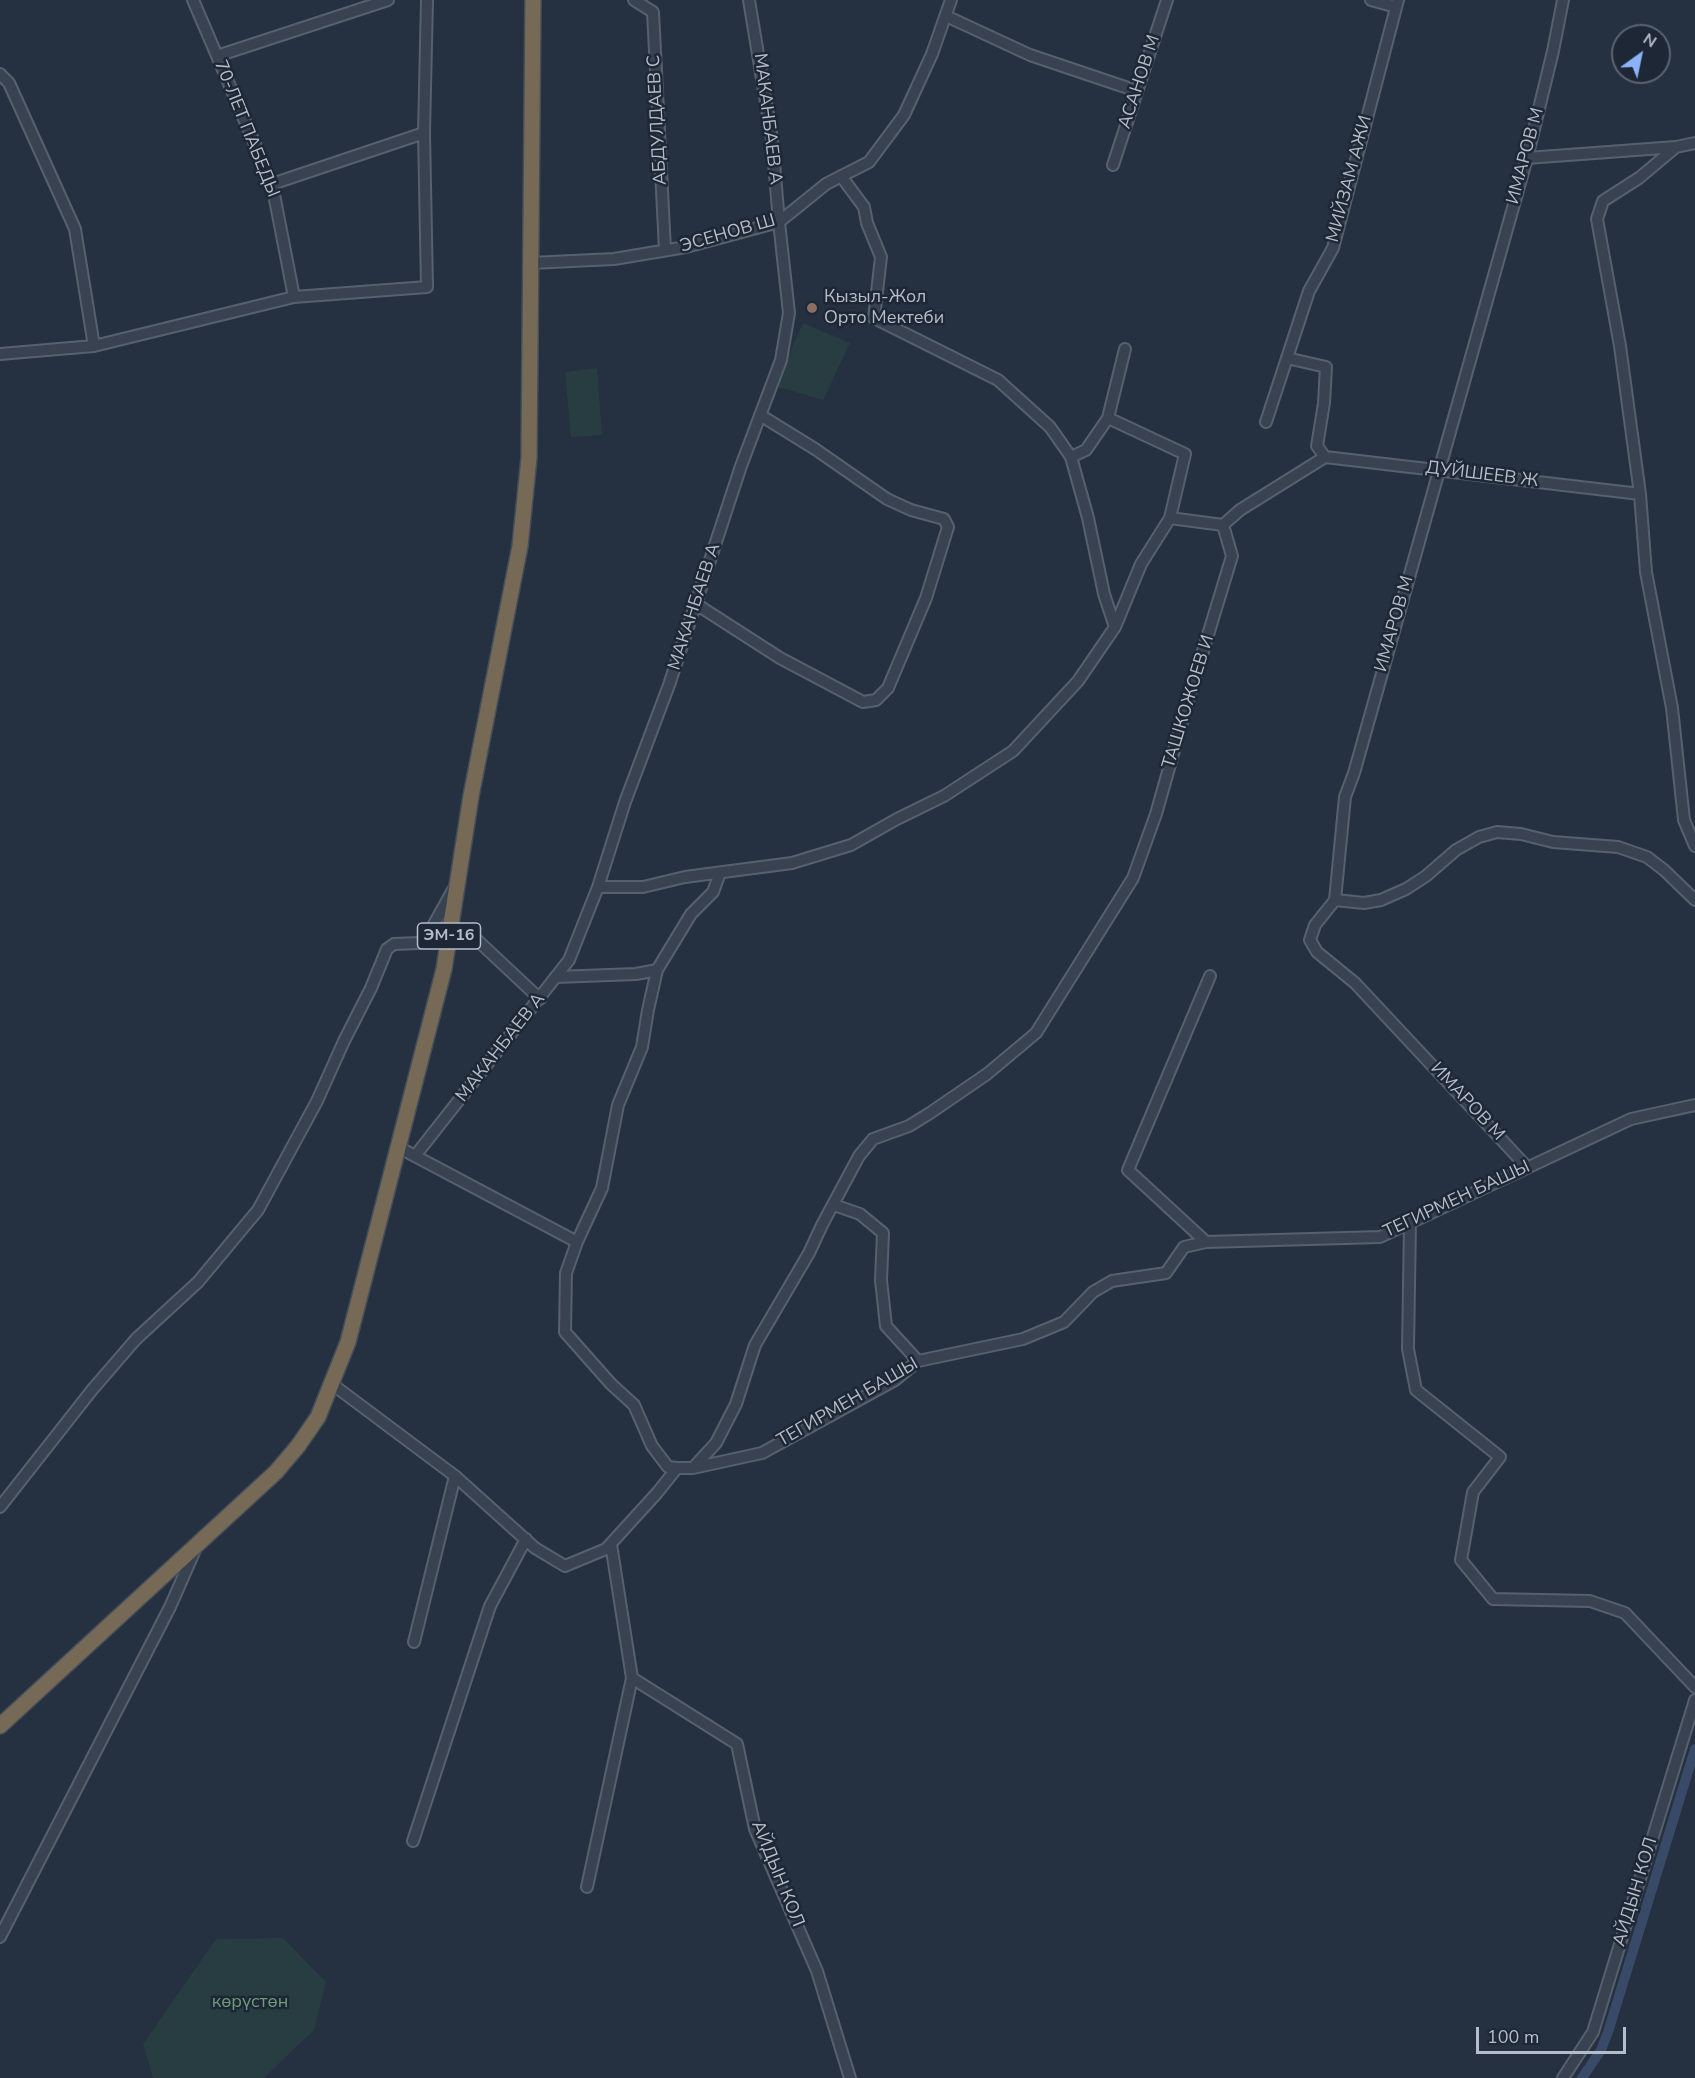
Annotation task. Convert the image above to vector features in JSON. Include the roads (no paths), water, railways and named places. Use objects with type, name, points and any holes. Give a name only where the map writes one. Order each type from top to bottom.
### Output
[{"type":"highway","name":"ЭМ-16","points":[[0,1726],[276,1472],[318,1417],[348,1342],[444,969],[473,785],[520,546],[529,458],[533,0]]},
{"type":"street","name":"70-ЛЕТ ПАБЕДЫ","points":[[193,0],[272,184],[294,297]]},
{"type":"street","points":[[217,56],[388,0]]},
{"type":"street","points":[[0,354],[94,346],[294,297],[427,287],[424,133],[427,0]]},
{"type":"street","name":"АБДУЛДАЕВ С","points":[[634,0],[653,12],[665,250]]},
{"type":"street","name":"МАКАНБАЕВ А","points":[[415,1156],[540,999],[568,960],[598,887],[625,802],[669,685],[741,466],[781,360],[789,313],[772,139],[749,0]]},
{"type":"street","name":"ЭСЕНОВ Ш","points":[[531,263],[614,259],[686,247],[779,222],[826,184],[869,162],[904,115],[933,54],[951,0]]},
{"type":"street","name":"АСАНОВ М","points":[[1113,165],[1167,0]]},
{"type":"street","points":[[1371,0],[1397,3]]},
{"type":"street","name":"ИМАРОВ М","points":[[1527,1167],[1356,983],[1317,952],[1310,940],[1315,926],[1335,900],[1345,797],[1354,773],[1527,158],[1563,0]]},
{"type":"street","name":"МИЙЗАМ АЖИ","points":[[1266,422],[1309,291],[1333,248],[1397,3]]},
{"type":"street","points":[[946,15],[1030,55],[1137,91]]},
{"type":"street","points":[[0,74],[9,83],[75,229],[94,346]]},
{"type":"street","points":[[272,184],[424,133]]},
{"type":"street","points":[[1527,158],[1676,147],[1695,143]]},
{"type":"street","points":[[1676,147],[1639,178],[1603,201],[1597,219],[1620,346],[1640,494],[1646,572],[1672,708],[1684,820],[1695,846]]},
{"type":"street","points":[[841,176],[864,207],[867,223],[881,257],[874,318],[998,380],[1050,427],[1071,456],[1088,518],[1104,594],[1116,627]]},
{"type":"street","points":[[1071,456],[1086,450],[1108,418],[1125,349]]},
{"type":"street","points":[[1170,518],[1223,525],[1240,510],[1325,457],[1317,446],[1324,403],[1326,367],[1287,358]]},
{"type":"street","points":[[696,604],[780,658],[863,702],[876,700],[888,688],[926,598],[948,527],[944,519],[911,510],[887,499],[815,449],[760,415]]},
{"type":"street","points":[[598,887],[643,887],[685,877],[792,863],[850,845],[944,796],[1013,751],[1077,681],[1116,627],[1141,564],[1170,518],[1185,454],[1108,418]]},
{"type":"street","name":"ДУЙШЕЕВ Ж","points":[[1325,457],[1640,494]]},
{"type":"street","name":"ТАШКОЖОЕВ И","points":[[693,1468],[716,1443],[736,1404],[754,1345],[809,1253],[858,1156],[873,1139],[909,1126],[987,1074],[1036,1033],[1133,878],[1156,814],[1232,556],[1223,525]]},
{"type":"street","points":[[1335,900],[1364,903],[1381,900],[1406,890],[1456,850],[1479,837],[1497,832],[1521,834],[1552,842],[1618,847],[1628,850],[1647,857],[1695,900]]},
{"type":"street","points":[[678,1468],[668,1467],[652,1446],[634,1405],[611,1384],[565,1332],[566,1272],[602,1188],[618,1105],[642,1047],[657,970],[691,914],[713,892],[720,873]]},
{"type":"street","points":[[0,1507],[135,1339],[198,1282],[258,1210],[317,1101],[387,949],[394,944],[419,943],[428,935],[458,880]]},
{"type":"street","points":[[449,932],[476,939],[540,999]]},
{"type":"street","points":[[556,977],[636,974],[657,970]]},
{"type":"street","points":[[1206,1242],[1128,1170],[1210,976]]},
{"type":"street","name":"ТЕГИРМЕН БАШЫ","points":[[678,1468],[693,1468],[762,1453],[895,1380],[918,1361],[1023,1339],[1064,1322],[1093,1292],[1112,1281],[1166,1273],[1184,1247],[1206,1242],[1380,1237],[1631,1119],[1695,1105]]},
{"type":"street","points":[[398,1147],[578,1242]]},
{"type":"street","points":[[834,1205],[860,1214],[883,1233],[881,1280],[886,1326],[918,1361]]},
{"type":"street","points":[[1410,1223],[1408,1349],[1416,1390],[1500,1457],[1473,1492],[1461,1560],[1493,1599],[1590,1601],[1625,1613],[1695,1687]]},
{"type":"street","points":[[332,1384],[455,1476],[535,1548],[565,1566],[606,1549],[678,1468]]},
{"type":"street","points":[[414,1642],[455,1476]]},
{"type":"street","points":[[413,1841],[490,1606],[526,1539]]},
{"type":"street","points":[[0,1937],[170,1607],[198,1544]]},
{"type":"street","points":[[587,1887],[632,1678],[610,1544]]},
{"type":"street","name":"АЙДЫН КОЛ","points":[[632,1678],[737,1744],[755,1829],[818,1971],[849,2078]]},
{"type":"street","name":"АЙДЫН КОЛ","points":[[1563,2078],[1593,2032],[1695,1700]]},
{"type":"waterway","points":[[1582,2078],[1601,2050],[1608,2032],[1695,1749]]},
{"type":"place","name":"Кызыл-Жол Орто Мектеби","points":[[812,308]]},
{"type":"park label","name":"көрүстөн","points":[[250,2003]]}]
